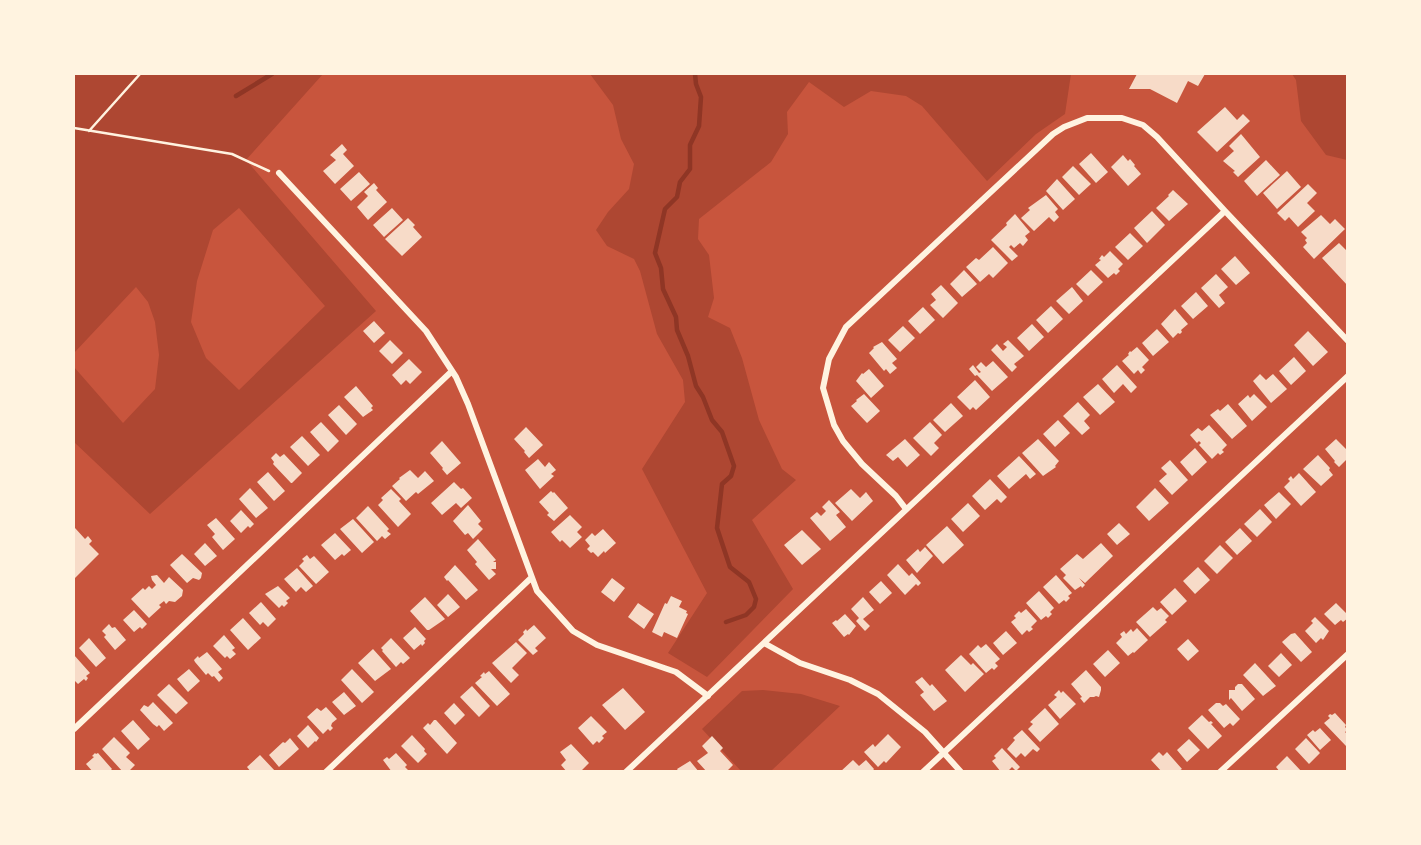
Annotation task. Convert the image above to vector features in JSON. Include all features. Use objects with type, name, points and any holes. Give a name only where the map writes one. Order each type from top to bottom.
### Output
[{"type":"street","points":[[906,509],[862,464],[834,425],[823,388],[829,359],[846,327],[984,197],[1053,134],[1087,118],[1122,118],[1143,125],[1348,341]]},
{"type":"street","points":[[279,173],[426,331],[446,359],[468,404],[537,591],[573,631],[597,645],[676,672],[708,696]]},
{"type":"street","points":[[625,772],[1225,211]]},
{"type":"street","points":[[74,729],[451,372]]},
{"type":"street","points":[[923,772],[1348,376]]},
{"type":"street","points":[[326,772],[531,578]]},
{"type":"street","points":[[764,643],[800,663],[850,680],[878,694],[925,732],[961,772]]},
{"type":"street","points":[[1220,772],[1348,654]]},
{"type":"path","points":[[89,131],[140,74]]},
{"type":"path","points":[[74,128],[232,154],[261,168],[279,173]]},
{"type":"shaded area","points":[[74,74],[323,74],[246,160],[376,311],[150,514],[74,442],[74,367],[123,423],[155,389],[159,355],[155,322],[148,302],[136,287],[74,353]],"holes":[[[239,208],[325,306],[239,390],[206,358],[191,322],[197,281],[213,230]]]},
{"type":"shaded area","points":[[590,74],[1071,74],[1065,114],[1036,134],[987,181],[922,106],[906,96],[871,91],[844,107],[809,82],[787,112],[788,134],[771,162],[699,219],[698,239],[709,255],[714,298],[708,317],[730,328],[742,358],[759,420],[782,469],[796,480],[752,520],[793,589],[707,677],[668,653],[707,593],[642,469],[685,402],[683,380],[657,334],[640,271],[634,259],[607,246],[596,230],[629,189],[634,164],[621,139],[613,105]]},
{"type":"shaded area","points":[[1292,74],[1347,74],[1347,160],[1326,155],[1301,121],[1296,80]]},
{"type":"shaded area","points":[[742,691],[801,694],[840,706],[771,771],[741,771],[702,729]]},
{"type":"building","points":[[1137,74],[1205,74],[1198,86],[1188,81],[1177,103],[1150,89],[1129,89]]},
{"type":"building","points":[[1225,107],[1237,120],[1243,114],[1250,121],[1217,152],[1197,132]]},
{"type":"building","points":[[1241,134],[1260,157],[1238,177],[1223,161],[1234,151],[1229,146]]},
{"type":"building","points":[[342,144],[347,150],[343,154],[354,166],[335,184],[323,171],[336,160],[330,155]]},
{"type":"building","points":[[1091,153],[1108,172],[1096,183],[1079,164]]},
{"type":"building","points":[[1123,155],[1128,161],[1130,159],[1141,174],[1128,186],[1111,167]]},
{"type":"building","points":[[1266,160],[1280,175],[1257,196],[1244,181]]},
{"type":"building","points":[[1073,166],[1091,184],[1079,195],[1062,177]]},
{"type":"building","points":[[1287,171],[1301,187],[1277,209],[1263,193]]},
{"type":"building","points":[[359,172],[370,184],[351,201],[340,189]]},
{"type":"building","points":[[1057,179],[1075,199],[1063,210],[1046,191]]},
{"type":"building","points":[[374,183],[378,188],[376,190],[387,202],[368,220],[357,207],[368,196],[364,192]]},
{"type":"building","points":[[1308,184],[1317,193],[1307,203],[1315,211],[1298,227],[1289,217],[1285,221],[1277,213]]},
{"type":"building","points":[[1173,190],[1188,204],[1169,221],[1156,208]]},
{"type":"building","points":[[1046,195],[1058,209],[1055,212],[1059,217],[1054,222],[1049,217],[1034,231],[1021,218],[1030,210],[1028,208]]},
{"type":"building","points":[[392,208],[403,220],[384,237],[373,225]]},
{"type":"building","points":[[1152,211],[1165,225],[1147,243],[1134,228]]},
{"type":"building","points":[[1015,214],[1030,232],[1025,236],[1028,240],[1023,246],[1020,243],[1014,248],[1011,245],[1009,247],[1018,256],[1012,261],[991,240]]},
{"type":"building","points":[[1321,215],[1330,224],[1335,219],[1345,229],[1314,259],[1303,247],[1307,238],[1301,232]]},
{"type":"building","points":[[408,218],[422,237],[402,256],[385,239]]},
{"type":"building","points":[[1130,233],[1143,246],[1128,260],[1115,247]]},
{"type":"building","points":[[1339,243],[1348,249],[1348,286],[1322,258]]},
{"type":"building","points":[[993,247],[1008,263],[993,278],[989,274],[980,282],[966,267],[976,258],[979,260]]},
{"type":"building","points":[[1110,251],[1123,264],[1116,275],[1114,273],[1108,278],[1095,265],[1102,255],[1104,257]]},
{"type":"building","points":[[1235,256],[1250,273],[1236,285],[1221,269]]},
{"type":"building","points":[[964,270],[977,284],[962,297],[950,284]]},
{"type":"building","points":[[1091,270],[1103,282],[1088,296],[1076,284]]},
{"type":"building","points":[[1216,274],[1228,287],[1219,295],[1225,303],[1219,308],[1201,288]]},
{"type":"building","points":[[941,285],[958,303],[943,318],[930,305],[936,300],[931,294]]},
{"type":"building","points":[[1072,287],[1083,301],[1069,314],[1056,301]]},
{"type":"building","points":[[1196,292],[1208,306],[1193,319],[1181,306]]},
{"type":"building","points":[[1051,306],[1063,319],[1048,333],[1036,320]]},
{"type":"building","points":[[923,307],[935,320],[920,334],[908,321]]},
{"type":"building","points":[[1175,309],[1188,324],[1173,338],[1161,324]]},
{"type":"building","points":[[374,321],[385,333],[374,343],[363,331]]},
{"type":"building","points":[[1032,324],[1044,337],[1029,351],[1017,338]]},
{"type":"building","points":[[903,326],[915,338],[900,352],[888,340]]},
{"type":"building","points":[[1157,329],[1169,342],[1153,356],[1142,343]]},
{"type":"building","points":[[1308,331],[1328,352],[1313,366],[1294,345]]},
{"type":"building","points":[[390,340],[403,353],[392,364],[379,351]]},
{"type":"building","points":[[1008,340],[1024,356],[1014,364],[1017,367],[1012,372],[991,350],[997,344],[1003,351],[1007,347],[1003,344]]},
{"type":"building","points":[[882,342],[897,359],[892,363],[897,368],[890,374],[886,369],[884,371],[869,353]]},
{"type":"building","points":[[1137,347],[1149,360],[1142,367],[1145,370],[1141,374],[1138,370],[1134,374],[1122,361]]},
{"type":"building","points":[[1294,357],[1306,371],[1291,385],[1279,371]]},
{"type":"building","points":[[409,359],[422,372],[410,384],[406,380],[401,385],[392,375]]},
{"type":"building","points":[[993,361],[1008,377],[992,391],[969,369],[973,365],[979,373],[981,372],[976,367],[981,362],[986,367]]},
{"type":"building","points":[[1117,365],[1137,387],[1131,393],[1123,384],[1114,393],[1102,379]]},
{"type":"building","points":[[869,369],[884,386],[871,398],[856,381]]},
{"type":"building","points":[[1260,374],[1266,380],[1273,374],[1287,389],[1271,403],[1253,381]]},
{"type":"building","points":[[975,380],[990,397],[976,410],[973,407],[970,410],[957,397]]},
{"type":"building","points":[[1098,384],[1115,402],[1100,415],[1083,397]]},
{"type":"building","points":[[356,386],[373,406],[373,410],[363,417],[344,397]]},
{"type":"building","points":[[864,394],[880,411],[867,423],[851,406]]},
{"type":"building","points":[[1254,394],[1267,407],[1252,421],[1238,404],[1248,395],[1250,398]]},
{"type":"building","points":[[1078,402],[1090,415],[1084,421],[1090,428],[1082,435],[1063,416]]},
{"type":"building","points":[[951,403],[963,416],[945,432],[933,420]]},
{"type":"building","points":[[1228,404],[1247,426],[1232,439],[1210,415]]},
{"type":"building","points":[[339,405],[357,424],[346,435],[328,415]]},
{"type":"building","points":[[1058,420],[1070,433],[1055,447],[1043,434]]},
{"type":"building","points":[[321,422],[339,441],[328,452],[310,432]]},
{"type":"building","points":[[930,422],[942,435],[934,443],[939,448],[931,456],[913,438]]},
{"type":"building","points":[[1209,425],[1227,445],[1222,450],[1224,452],[1220,455],[1218,453],[1212,459],[1199,445],[1201,443],[1197,443],[1190,435],[1198,428],[1202,431]]},
{"type":"building","points":[[526,427],[543,445],[529,458],[514,439]]},
{"type":"building","points":[[302,436],[320,455],[308,466],[290,447]]},
{"type":"building","points":[[905,439],[920,455],[907,467],[898,457],[893,461],[886,455]]},
{"type":"building","points":[[1038,439],[1059,461],[1056,467],[1043,476],[1022,453]]},
{"type":"building","points":[[1336,439],[1348,451],[1348,458],[1339,467],[1325,449]]},
{"type":"building","points":[[442,441],[461,463],[447,475],[430,453]]},
{"type":"building","points":[[1195,448],[1207,462],[1192,476],[1180,462]]},
{"type":"building","points":[[276,453],[280,457],[284,454],[302,473],[292,483],[273,464],[271,458]]},
{"type":"building","points":[[1318,455],[1333,475],[1321,486],[1303,469]]},
{"type":"building","points":[[1019,456],[1036,474],[1030,479],[1026,474],[1009,489],[997,476]]},
{"type":"building","points":[[538,459],[545,467],[549,462],[556,470],[551,474],[554,476],[540,489],[525,470]]},
{"type":"building","points":[[1170,460],[1188,480],[1172,495],[1159,481],[1167,474],[1161,468]]},
{"type":"building","points":[[410,470],[418,478],[425,471],[434,481],[406,501],[392,486]]},
{"type":"building","points":[[268,472],[285,491],[274,501],[257,482]]},
{"type":"building","points":[[1299,473],[1316,492],[1301,506],[1284,487],[1291,476],[1293,479]]},
{"type":"building","points":[[990,479],[1007,497],[1001,503],[997,499],[985,510],[972,496]]},
{"type":"building","points":[[454,482],[472,498],[461,508],[456,503],[442,515],[431,503]]},
{"type":"building","points":[[250,488],[268,508],[256,518],[239,499]]},
{"type":"building","points":[[1155,488],[1169,503],[1149,521],[1136,507]]},
{"type":"building","points":[[391,489],[411,514],[398,527],[378,505]]},
{"type":"building","points":[[851,489],[860,498],[866,492],[873,501],[852,521],[835,503]]},
{"type":"building","points":[[551,491],[568,508],[554,521],[539,502]]},
{"type":"building","points":[[1279,492],[1291,504],[1276,519],[1264,505]]},
{"type":"building","points":[[829,500],[840,512],[836,515],[846,527],[830,541],[810,518],[817,512],[821,516],[826,511],[822,507]]},
{"type":"building","points":[[968,503],[980,516],[963,532],[951,519]]},
{"type":"building","points":[[468,505],[481,521],[478,524],[483,529],[473,539],[468,533],[465,535],[453,521]]},
{"type":"building","points":[[368,506],[389,529],[387,531],[391,534],[385,539],[382,536],[377,541],[356,518]]},
{"type":"building","points":[[1260,509],[1272,522],[1257,537],[1244,524]]},
{"type":"building","points":[[241,510],[254,524],[241,533],[230,521]]},
{"type":"building","points":[[570,515],[582,527],[577,532],[582,537],[570,548],[551,532]]},
{"type":"building","points":[[216,518],[235,539],[223,550],[212,537],[215,534],[207,525]]},
{"type":"building","points":[[353,519],[374,542],[362,553],[340,529]]},
{"type":"building","points":[[1119,523],[1130,534],[1117,545],[1107,534]]},
{"type":"building","points":[[947,526],[964,545],[943,564],[926,545]]},
{"type":"building","points":[[75,528],[85,539],[88,536],[92,541],[89,544],[99,554],[74,579],[74,530]]},
{"type":"building","points":[[1240,528],[1252,541],[1237,555],[1225,542]]},
{"type":"building","points":[[603,529],[616,543],[598,557],[587,549],[590,546],[585,540],[592,533],[595,536]]},
{"type":"building","points":[[802,530],[821,549],[802,565],[784,545]]},
{"type":"building","points":[[335,533],[351,550],[335,560],[321,545]]},
{"type":"building","points":[[478,539],[496,560],[493,562],[496,562],[496,569],[491,569],[496,574],[489,580],[467,550]]},
{"type":"building","points":[[205,543],[217,556],[205,566],[194,554]]},
{"type":"building","points":[[1101,543],[1113,556],[1085,583],[1079,578],[1085,585],[1075,590],[1063,578],[1066,575],[1060,569],[1077,554],[1083,559]]},
{"type":"building","points":[[1220,545],[1233,558],[1217,574],[1204,561]]},
{"type":"building","points":[[925,547],[933,556],[917,573],[906,560],[918,549],[920,552]]},
{"type":"building","points":[[182,554],[202,573],[199,580],[193,578],[187,583],[170,565]]},
{"type":"building","points":[[307,555],[310,559],[314,556],[329,572],[316,584],[299,566]]},
{"type":"building","points":[[898,564],[909,576],[912,573],[921,583],[918,586],[916,584],[905,595],[887,575]]},
{"type":"building","points":[[455,565],[478,590],[466,600],[444,577]]},
{"type":"building","points":[[1198,567],[1210,580],[1195,594],[1183,581]]},
{"type":"building","points":[[297,568],[313,586],[306,592],[301,587],[296,592],[284,579]]},
{"type":"building","points":[[157,575],[164,583],[169,577],[183,590],[182,596],[175,602],[169,601],[166,604],[164,601],[149,618],[131,599],[143,588],[145,590],[149,586],[152,589],[156,585],[151,576]]},
{"type":"building","points":[[1056,575],[1072,593],[1066,602],[1064,600],[1059,604],[1043,587]]},
{"type":"building","points":[[612,578],[625,588],[614,602],[601,592]]},
{"type":"building","points":[[881,581],[892,593],[880,604],[869,592]]},
{"type":"building","points":[[278,586],[290,598],[284,607],[282,605],[279,608],[265,594]]},
{"type":"building","points":[[1175,588],[1187,601],[1172,615],[1160,602]]},
{"type":"building","points":[[1039,591],[1054,608],[1048,618],[1046,616],[1041,620],[1026,603]]},
{"type":"building","points":[[448,594],[460,607],[448,617],[437,605]]},
{"type":"building","points":[[671,596],[682,601],[679,607],[688,614],[677,638],[664,632],[662,637],[652,632]]},
{"type":"building","points":[[425,597],[445,619],[429,630],[410,611]]},
{"type":"building","points":[[863,597],[874,610],[863,619],[870,626],[865,631],[856,621],[859,618],[851,609]]},
{"type":"building","points":[[261,602],[276,619],[268,627],[263,622],[260,625],[249,613]]},
{"type":"building","points":[[638,603],[654,614],[644,629],[628,617]]},
{"type":"building","points":[[1336,603],[1348,618],[1335,625],[1324,614]]},
{"type":"building","points":[[1153,607],[1157,611],[1161,608],[1169,616],[1165,620],[1167,622],[1150,637],[1136,622]]},
{"type":"building","points":[[1026,609],[1037,621],[1031,627],[1033,629],[1022,635],[1011,622],[1019,611],[1021,613]]},
{"type":"building","points":[[134,610],[147,624],[134,632],[123,620]]},
{"type":"building","points":[[845,614],[856,626],[844,637],[832,623]]},
{"type":"building","points":[[1315,617],[1329,631],[1323,640],[1321,638],[1316,643],[1305,631]]},
{"type":"building","points":[[243,618],[261,638],[248,650],[230,630]]},
{"type":"building","points":[[109,624],[126,640],[115,650],[102,631]]},
{"type":"building","points":[[534,625],[546,638],[535,648],[538,651],[533,655],[518,640],[526,629],[527,631]]},
{"type":"building","points":[[415,627],[426,639],[422,646],[421,644],[414,650],[403,638]]},
{"type":"building","points":[[1137,628],[1148,640],[1128,656],[1116,643],[1124,631],[1126,634]]},
{"type":"building","points":[[1006,631],[1017,643],[1003,655],[993,643]]},
{"type":"building","points":[[1295,633],[1312,652],[1301,662],[1282,642]]},
{"type":"building","points":[[224,635],[235,648],[232,650],[236,654],[230,659],[227,656],[225,658],[213,646]]},
{"type":"building","points":[[89,638],[106,658],[96,667],[79,648]]},
{"type":"building","points":[[391,638],[410,658],[396,667],[381,648]]},
{"type":"building","points":[[1188,639],[1199,651],[1188,661],[1177,649]]},
{"type":"building","points":[[516,642],[527,653],[512,668],[519,675],[511,683],[492,663]]},
{"type":"building","points":[[986,644],[1000,659],[995,663],[998,666],[994,670],[992,668],[986,673],[969,654],[978,645],[981,648]]},
{"type":"building","points":[[373,649],[391,669],[375,681],[358,663]]},
{"type":"building","points":[[1108,650],[1120,663],[1105,677],[1093,664]]},
{"type":"building","points":[[207,652],[222,669],[218,672],[223,678],[219,682],[214,676],[208,673],[206,675],[194,660]]},
{"type":"building","points":[[1281,653],[1292,665],[1279,677],[1268,666]]},
{"type":"building","points":[[74,655],[90,673],[86,676],[86,681],[84,679],[78,684],[74,680]]},
{"type":"building","points":[[961,655],[984,674],[965,692],[945,670]]},
{"type":"building","points":[[1255,663],[1276,686],[1263,696],[1243,675]]},
{"type":"building","points":[[189,669],[200,681],[188,692],[177,679]]},
{"type":"building","points":[[352,669],[374,692],[362,703],[341,680]]},
{"type":"building","points":[[1086,670],[1101,690],[1099,697],[1090,697],[1084,703],[1071,684]]},
{"type":"building","points":[[489,671],[510,694],[497,706],[475,683],[484,672],[485,674]]},
{"type":"building","points":[[922,677],[947,701],[934,711],[920,695],[924,692],[915,682]]},
{"type":"building","points":[[169,684],[188,703],[176,714],[157,695]]},
{"type":"building","points":[[1238,684],[1242,684],[1255,699],[1242,711],[1231,698],[1229,700],[1229,690],[1235,690]]},
{"type":"building","points":[[472,686],[490,706],[479,717],[460,697]]},
{"type":"building","points":[[623,688],[645,712],[625,730],[602,705]]},
{"type":"building","points":[[1059,690],[1076,704],[1060,719],[1048,705],[1057,697],[1054,695]]},
{"type":"building","points":[[344,692],[356,706],[344,715],[332,702]]},
{"type":"building","points":[[153,702],[173,723],[164,731],[140,710],[144,705],[148,707]]},
{"type":"building","points":[[454,703],[465,715],[455,725],[444,713]]},
{"type":"building","points":[[1216,703],[1223,706],[1226,704],[1240,719],[1233,726],[1230,723],[1224,728],[1208,710]]},
{"type":"building","points":[[326,707],[337,719],[332,723],[333,728],[323,734],[307,717],[317,708],[321,711]]},
{"type":"building","points":[[1045,708],[1059,724],[1040,742],[1028,729],[1033,724],[1030,722]]},
{"type":"building","points":[[1335,713],[1348,730],[1345,732],[1348,735],[1346,746],[1324,723],[1330,718],[1330,714]]},
{"type":"building","points":[[1202,715],[1213,723],[1211,724],[1222,736],[1208,749],[1188,728]]},
{"type":"building","points":[[591,716],[607,732],[599,743],[597,741],[593,745],[578,728]]},
{"type":"building","points":[[133,720],[150,739],[138,750],[121,731]]},
{"type":"building","points":[[434,720],[457,743],[447,754],[423,728]]},
{"type":"building","points":[[308,725],[319,738],[308,748],[297,736]]},
{"type":"building","points":[[1320,728],[1331,740],[1320,750],[1307,735]]},
{"type":"building","points":[[1022,730],[1040,749],[1037,752],[1033,749],[1025,757],[1021,753],[1016,758],[1007,749],[1015,740],[1013,738]]},
{"type":"building","points":[[888,734],[901,747],[886,763],[884,761],[878,767],[864,752],[873,744],[875,747]]},
{"type":"building","points":[[412,735],[427,754],[418,763],[401,746]]},
{"type":"building","points":[[712,736],[723,748],[720,751],[733,765],[726,772],[707,772],[697,761],[708,753],[702,746]]},
{"type":"building","points":[[114,737],[130,753],[126,757],[135,765],[128,772],[123,772],[102,749]]},
{"type":"building","points":[[290,738],[299,749],[279,767],[269,755]]},
{"type":"building","points":[[1306,738],[1320,753],[1309,764],[1295,749]]},
{"type":"building","points":[[1189,739],[1200,750],[1187,762],[1177,750]]},
{"type":"building","points":[[571,744],[589,763],[583,772],[567,772],[561,765],[566,760],[560,752]]},
{"type":"building","points":[[1002,748],[1020,767],[1016,771],[1012,767],[1007,772],[1001,772],[992,761]]},
{"type":"building","points":[[1159,752],[1163,756],[1167,752],[1182,769],[1177,772],[1162,772],[1151,760]]},
{"type":"building","points":[[95,753],[112,769],[109,772],[93,772],[86,764]]},
{"type":"building","points":[[396,753],[407,765],[407,772],[392,772],[383,760]]},
{"type":"building","points":[[260,755],[276,772],[251,772],[247,767]]},
{"type":"building","points":[[1287,756],[1302,772],[1280,772],[1276,767]]},
{"type":"building","points":[[853,760],[859,766],[866,760],[874,769],[872,772],[840,772]]},
{"type":"building","points":[[690,761],[699,772],[679,772],[677,769]]},
{"type":"waterway","points":[[236,96],[272,74]]},
{"type":"waterway","points":[[695,74],[701,97],[699,126],[690,145],[690,169],[680,182],[677,197],[665,209],[655,253],[661,268],[663,289],[676,317],[677,330],[696,386],[712,420],[722,432],[734,466],[731,476],[722,484],[717,528],[730,567],[749,582],[756,599],[754,607],[746,615],[726,622]]}]
